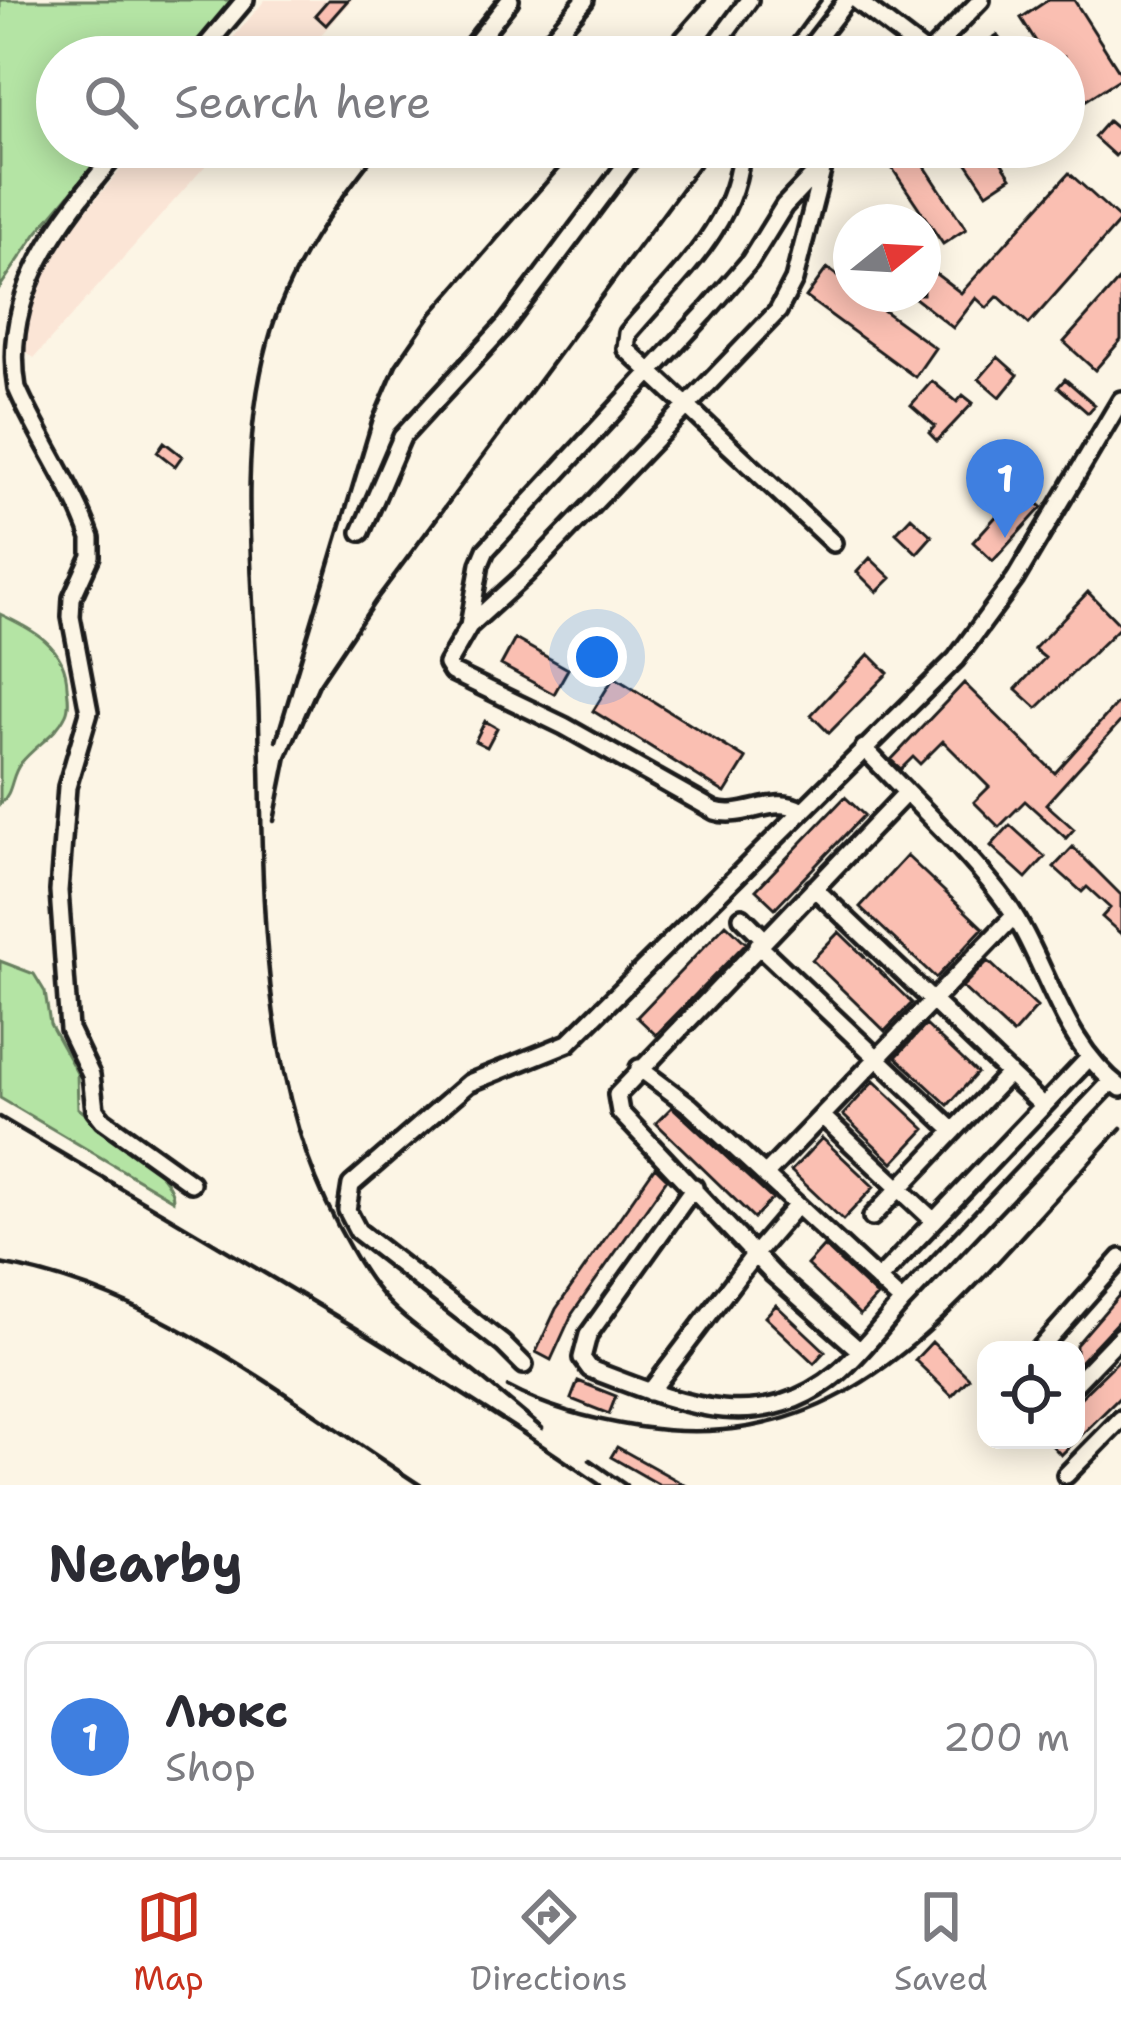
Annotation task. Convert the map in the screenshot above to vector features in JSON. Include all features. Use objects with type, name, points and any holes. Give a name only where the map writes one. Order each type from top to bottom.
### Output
[{"type":"street","points":[[215,36],[245,0]]},
{"type":"street","points":[[482,36],[510,0]]},
{"type":"street","points":[[554,36],[584,0]]},
{"type":"street","points":[[722,36],[749,0]]},
{"type":"street","points":[[821,36],[851,0],[900,36]]},
{"type":"street","points":[[946,36],[981,0]]},
{"type":"street","points":[[105,168],[19,277],[8,320],[16,386],[91,538],[91,556],[72,598],[70,617],[88,712],[67,787],[59,874],[69,1029],[91,1075],[95,1110],[191,1183]]},
{"type":"street","points":[[361,532],[402,437],[506,324],[623,168]]},
{"type":"street","points":[[739,168],[718,226],[628,333],[626,349],[833,543]]},
{"type":"street","points":[[469,626],[486,550],[749,262],[784,206],[820,168]]},
{"type":"street","points":[[800,810],[786,804],[735,815],[715,811],[552,719],[452,671],[447,659],[469,626],[525,575],[763,330],[788,295],[823,168]]},
{"type":"street","points":[[524,1365],[503,1343],[358,1231],[347,1210],[347,1192],[359,1176],[469,1083],[568,1043],[974,640],[1121,400]]},
{"type":"street","points":[[694,1187],[588,1335],[582,1358],[590,1370],[700,1408],[757,1409],[812,1391],[838,1372],[1116,1084],[1088,1059],[998,891],[864,748]]},
{"type":"street","points":[[859,1350],[754,1255],[620,1112],[616,1095],[906,793]]},
{"type":"street","points":[[814,888],[1043,1106]]},
{"type":"street","points":[[765,1175],[1013,916]]},
{"type":"street","points":[[742,917],[761,942],[954,1131]]},
{"type":"street","points":[[878,1280],[1088,1059]]},
{"type":"street","points":[[639,1068],[690,1106],[902,1302]]},
{"type":"street","points":[[872,1217],[1009,1073]]},
{"type":"street","points":[[822,1116],[934,1221]]},
{"type":"street","points":[[650,1392],[797,1205]]},
{"type":"street","points":[[1047,1341],[1121,1258]]},
{"type":"street","points":[[1085,1374],[1121,1336]]},
{"type":"street","points":[[1066,1474],[1121,1419]]},
{"type":"shaded area","points":[[265,0],[352,0],[320,36],[235,36]]},
{"type":"shaded area","points":[[122,168],[203,168],[34,358],[17,344],[26,281]]},
{"type":"green space","points":[[0,0],[231,0],[201,36],[36,36],[36,168],[91,168],[0,287]]},
{"type":"green space","points":[[0,614],[35,633],[54,650],[65,672],[68,700],[62,722],[21,763],[0,804]]},
{"type":"green space","points":[[0,961],[34,974],[45,992],[50,1024],[77,1073],[78,1108],[149,1163],[170,1188],[173,1200],[0,1098]]},
{"type":"building","points":[[328,0],[348,0],[326,25],[315,15]]},
{"type":"building","points":[[1048,0],[1074,0],[1121,78],[1085,101],[1085,36],[1033,36],[1021,18]]},
{"type":"building","points":[[1108,121],[1121,132],[1121,150],[1115,156],[1094,137]]},
{"type":"building","points":[[892,168],[926,168],[966,229],[943,244],[941,204],[916,204]]},
{"type":"building","points":[[970,168],[1005,168],[1011,177],[987,193]]},
{"type":"building","points":[[1069,173],[1121,220],[1029,324],[998,296],[987,308],[976,298],[953,328],[933,312],[941,312],[941,278],[961,293]]},
{"type":"building","points":[[827,268],[833,272],[833,312],[886,312],[935,348],[915,377],[806,297]]},
{"type":"building","points":[[1121,278],[1121,340],[1095,370],[1064,342]]},
{"type":"building","points":[[998,357],[1018,375],[1000,397],[979,379]]},
{"type":"building","points":[[1065,379],[1095,405],[1088,413],[1058,387]]},
{"type":"building","points":[[932,381],[957,402],[963,395],[973,403],[937,441],[929,433],[935,426],[911,405]]},
{"type":"building","points":[[164,442],[182,456],[175,466],[157,452]]},
{"type":"building","points":[[1021,489],[1042,507],[993,561],[973,542]]},
{"type":"building","points":[[911,517],[932,536],[917,553],[896,533]]},
{"type":"building","points":[[870,558],[891,578],[877,592],[857,572]]},
{"type":"building","points":[[1088,592],[1121,626],[1037,708],[1016,689],[1045,658],[1034,649]]},
{"type":"building","points":[[515,639],[568,669],[554,694],[501,665]]},
{"type":"building","points":[[869,654],[888,673],[829,733],[811,715]]},
{"type":"building","points":[[614,677],[746,759],[725,793],[593,711]]},
{"type":"building","points":[[964,683],[1055,773],[1121,699],[1121,721],[1046,804],[1074,829],[1066,838],[1025,801],[999,827],[974,802],[989,787],[943,741],[920,764],[913,757],[901,769],[891,760]]},
{"type":"building","points":[[485,721],[497,728],[487,747],[475,741]]},
{"type":"building","points":[[845,797],[864,815],[775,908],[756,890]]},
{"type":"building","points":[[1010,825],[1045,857],[1026,878],[991,846]]},
{"type":"building","points":[[1073,847],[1121,895],[1121,934],[1102,917],[1110,908],[1087,887],[1082,892],[1054,867]]},
{"type":"building","points":[[907,856],[983,928],[936,978],[860,907]]},
{"type":"building","points":[[726,924],[746,943],[656,1035],[637,1017]]},
{"type":"building","points":[[839,932],[912,1003],[885,1031],[812,960]]},
{"type":"building","points":[[988,961],[1037,1007],[1013,1034],[962,987]]},
{"type":"building","points":[[926,1025],[977,1073],[948,1105],[896,1057]]},
{"type":"building","points":[[874,1081],[925,1129],[893,1163],[843,1115]]},
{"type":"building","points":[[672,1107],[772,1199],[754,1218],[656,1123]]},
{"type":"building","points":[[822,1138],[874,1187],[843,1220],[791,1171]]},
{"type":"building","points":[[655,1167],[667,1179],[572,1314],[551,1360],[536,1352],[556,1309]]},
{"type":"building","points":[[824,1246],[877,1296],[860,1315],[807,1265]]},
{"type":"building","points":[[1121,1293],[1121,1318],[1085,1356],[1085,1341],[1079,1341]]},
{"type":"building","points":[[776,1305],[825,1351],[814,1363],[765,1317]]},
{"type":"building","points":[[932,1342],[969,1378],[952,1396],[915,1360]]},
{"type":"building","points":[[1121,1358],[1121,1396],[1085,1431],[1085,1393]]},
{"type":"building","points":[[578,1381],[616,1396],[609,1414],[571,1399]]},
{"type":"building","points":[[617,1447],[685,1485],[660,1485],[611,1457]]},
{"type":"railway","points":[[468,36],[496,0]]},
{"type":"railway","points":[[673,36],[705,0]]},
{"type":"railway","points":[[794,36],[821,0]]},
{"type":"railway","points":[[365,168],[330,215],[287,289],[268,342],[253,429],[249,517],[264,897],[277,1034],[290,1100],[310,1164],[364,1270],[396,1310],[542,1428]]},
{"type":"railway","points":[[276,741],[373,418],[396,365],[432,313],[559,168]]},
{"type":"railway","points":[[274,821],[287,757],[319,685],[376,600],[697,168]]},
{"type":"railway","points":[[0,1117],[379,1342],[600,1485]]},
{"type":"railway","points":[[508,1387],[572,1413],[639,1427],[697,1431],[750,1426],[799,1414],[844,1393],[925,1335],[1121,1128]]},
{"type":"railway","points":[[0,1264],[58,1278],[168,1323],[271,1384],[420,1485]]},
{"type":"railway","points":[[590,1460],[626,1485]]},
{"type":"place","name":"Люкс","points":[[1005,538]]}]
